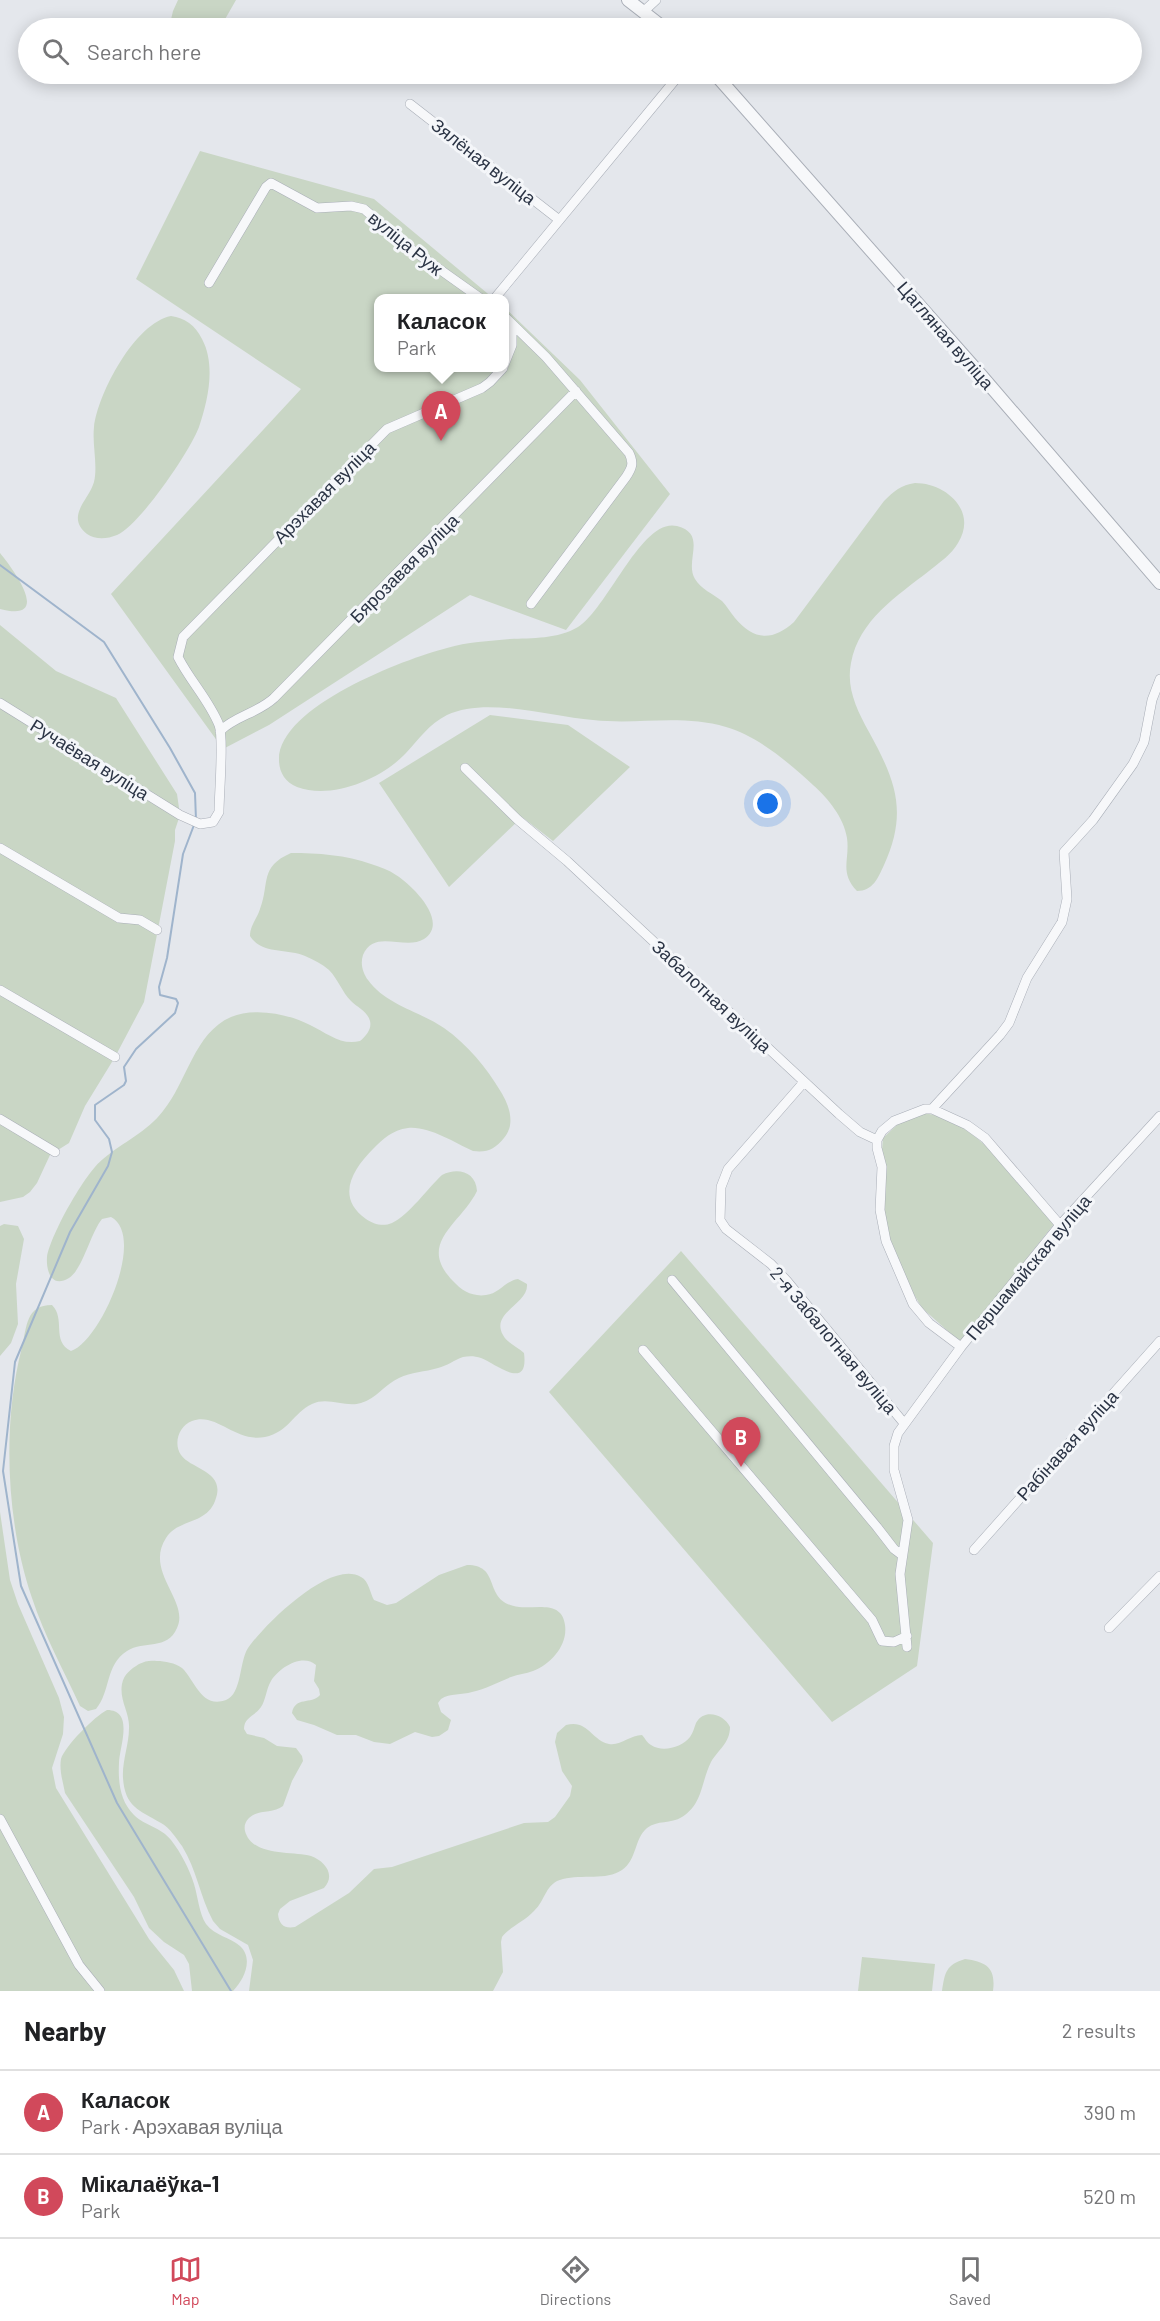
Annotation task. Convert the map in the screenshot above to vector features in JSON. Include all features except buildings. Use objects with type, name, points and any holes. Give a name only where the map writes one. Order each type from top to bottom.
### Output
[{"type":"street","points":[[628,0],[651,18]]},
{"type":"street","points":[[643,12],[656,0]]},
{"type":"street","points":[[498,294],[672,84]]},
{"type":"street","name":"Цагляная вуліца","points":[[726,84],[1160,584]]},
{"type":"street","name":"Зялёная вуліца","points":[[410,104],[558,219]]},
{"type":"street","name":"вуліца Руж","points":[[209,283],[271,183],[317,208],[351,206],[364,209],[411,249],[474,294]]},
{"type":"street","points":[[509,321],[576,391],[630,453],[633,465],[531,604]]},
{"type":"street","name":"Арэхавая вуліца","points":[[509,352],[512,345],[512,324]]},
{"type":"street","name":"Арэхавая вуліца","points":[[220,731],[208,704],[178,657],[180,644],[188,632],[380,435],[395,424],[482,388],[498,372]]},
{"type":"street","name":"Бярозавая вуліца","points":[[220,731],[274,699],[576,391]]},
{"type":"street","points":[[932,1109],[1006,1029],[1023,987],[1062,922],[1066,899],[1064,852],[1093,820],[1127,772],[1144,741],[1152,700],[1160,679]]},
{"type":"street","name":"Ручаёвая вуліца","points":[[0,703],[196,823],[213,822],[219,813],[220,731]]},
{"type":"street","name":"Забалотная вуліца","points":[[465,768],[518,820],[804,1082],[854,1127],[877,1140]]},
{"type":"street","points":[[0,848],[119,918],[145,921],[157,930]]},
{"type":"street","points":[[0,990],[115,1057]]},
{"type":"street","name":"2-я Забалотная вуліца","points":[[804,1082],[738,1156],[723,1178],[720,1220],[726,1229],[771,1264],[787,1281],[903,1422],[896,1439],[893,1461],[908,1520],[900,1583],[907,1647]]},
{"type":"street","points":[[961,1347],[929,1323],[913,1304],[886,1241],[879,1203],[882,1167],[877,1140],[882,1131],[894,1121],[916,1112],[932,1109],[967,1125],[985,1138],[1060,1225]]},
{"type":"street","name":"Першамайская вуліца","points":[[903,1422],[1060,1225],[1160,1116]]},
{"type":"street","points":[[0,1119],[55,1152]]},
{"type":"street","points":[[672,1280],[878,1527],[891,1547],[902,1554]]},
{"type":"street","name":"Рабінавая вуліца","points":[[974,1550],[1160,1341]]},
{"type":"street","points":[[643,1350],[872,1620],[882,1641],[894,1642],[907,1636]]},
{"type":"street","points":[[1109,1628],[1160,1576]]},
{"type":"street","points":[[0,1818],[79,1965],[100,1991]]},
{"type":"green space","points":[[178,0],[236,0],[226,18],[171,18]]},
{"type":"green space","points":[[200,151],[374,199],[488,294],[374,294],[374,372],[509,372],[509,312],[580,380],[670,494],[566,630],[470,595],[269,725],[223,749],[111,594],[301,389],[136,279]]},
{"type":"green space","points":[[171,316],[181,318],[193,326],[199,334],[209,360],[209,383],[199,427],[175,469],[138,517],[117,535],[105,538],[94,537],[87,534],[81,527],[78,514],[94,482],[94,427],[97,413],[111,379],[132,345],[158,321]]},
{"type":"green space","points":[[915,483],[938,488],[956,501],[964,520],[963,531],[949,555],[881,610],[862,634],[855,648],[850,672],[851,690],[860,715],[892,782],[897,813],[896,829],[884,865],[880,875],[867,889],[857,891],[848,878],[846,866],[848,846],[845,831],[839,816],[819,790],[772,751],[750,737],[738,731],[709,723],[676,720],[610,721],[519,709],[481,707],[447,715],[430,727],[396,762],[384,771],[356,785],[325,791],[311,790],[293,785],[280,769],[279,760],[284,740],[299,722],[320,704],[375,674],[455,646],[486,641],[553,636],[578,627],[601,602],[638,549],[651,535],[664,527],[677,526],[691,535],[694,549],[692,572],[695,579],[704,589],[722,601],[742,626],[764,636],[779,633],[794,622],[884,501],[898,489]]},
{"type":"green space","points":[[0,553],[25,593],[27,602],[24,609],[16,611],[0,609]]},
{"type":"green space","points":[[0,625],[56,671],[116,698],[177,794],[180,815],[175,830],[175,841],[144,1002],[115,1057],[85,1106],[69,1143],[50,1155],[37,1183],[30,1192],[23,1197],[0,1202]]},
{"type":"green space","points":[[490,715],[568,725],[630,767],[553,841],[522,817],[449,887],[379,783]]},
{"type":"green space","points":[[291,853],[342,857],[387,870],[419,895],[431,914],[433,923],[431,932],[424,939],[408,943],[382,941],[368,947],[362,958],[363,971],[375,989],[384,996],[444,1028],[469,1049],[504,1097],[509,1109],[510,1127],[508,1133],[497,1145],[482,1151],[473,1151],[424,1129],[408,1128],[393,1133],[384,1138],[359,1165],[350,1183],[351,1202],[369,1221],[385,1225],[405,1214],[442,1175],[454,1171],[470,1175],[477,1191],[445,1234],[440,1245],[439,1256],[443,1268],[453,1281],[460,1288],[472,1294],[491,1294],[518,1279],[527,1284],[526,1291],[505,1314],[500,1327],[505,1338],[524,1353],[524,1365],[522,1371],[517,1373],[481,1358],[463,1357],[441,1367],[399,1378],[361,1403],[324,1401],[312,1404],[280,1431],[265,1437],[244,1436],[201,1419],[187,1423],[178,1440],[181,1455],[212,1477],[217,1491],[211,1509],[171,1532],[161,1551],[160,1563],[163,1574],[178,1607],[177,1628],[167,1640],[134,1648],[120,1657],[111,1671],[101,1702],[96,1709],[88,1711],[80,1706],[42,1626],[23,1569],[17,1538],[10,1473],[11,1408],[25,1332],[32,1313],[43,1306],[52,1305],[58,1317],[62,1342],[71,1351],[83,1343],[95,1329],[106,1310],[122,1265],[124,1245],[121,1228],[111,1217],[102,1219],[78,1267],[69,1278],[63,1281],[54,1280],[47,1267],[47,1257],[55,1234],[70,1205],[96,1166],[142,1131],[163,1111],[200,1046],[218,1024],[240,1014],[261,1012],[292,1018],[347,1042],[360,1041],[368,1032],[369,1018],[348,997],[329,970],[305,956],[261,946],[250,936],[263,900],[267,876],[274,864]]},
{"type":"green space","points":[[920,1113],[940,1117],[960,1126],[978,1139],[1012,1173],[1054,1224],[960,1342],[922,1308],[894,1254],[884,1221],[883,1138],[899,1123]]},
{"type":"green space","points":[[4,1224],[18,1226],[24,1239],[16,1284],[18,1324],[11,1343],[0,1356],[0,1226]]},
{"type":"green space","points":[[681,1251],[933,1543],[917,1666],[832,1722],[549,1392]]},
{"type":"green space","points":[[0,1512],[10,1580],[18,1604],[59,1698],[64,1717],[63,1734],[52,1768],[56,1788],[149,1939],[174,1970],[184,1991],[0,1991]]},
{"type":"green space","points":[[467,1565],[485,1571],[495,1592],[507,1604],[519,1607],[547,1607],[559,1612],[565,1625],[564,1640],[552,1659],[533,1671],[482,1689],[441,1699],[438,1703],[441,1712],[451,1720],[448,1730],[439,1736],[432,1737],[415,1732],[390,1744],[374,1742],[356,1735],[337,1735],[297,1720],[292,1713],[296,1704],[312,1700],[320,1695],[314,1681],[316,1665],[304,1661],[298,1661],[279,1671],[269,1684],[261,1707],[244,1725],[247,1734],[264,1738],[277,1746],[296,1748],[303,1761],[292,1781],[283,1806],[257,1813],[249,1818],[245,1824],[245,1831],[249,1839],[264,1849],[311,1856],[321,1861],[329,1873],[324,1888],[290,1901],[280,1909],[278,1914],[281,1923],[285,1927],[295,1927],[349,1893],[374,1869],[392,1867],[524,1823],[548,1822],[555,1817],[570,1796],[572,1786],[562,1771],[555,1742],[557,1733],[566,1725],[585,1727],[603,1742],[609,1744],[642,1735],[651,1745],[667,1749],[687,1741],[696,1723],[704,1715],[719,1716],[730,1727],[729,1733],[726,1742],[711,1762],[698,1799],[689,1812],[682,1817],[647,1828],[630,1861],[622,1870],[609,1875],[563,1879],[553,1884],[538,1907],[502,1937],[503,1972],[493,1991],[249,1991],[253,1960],[248,1945],[220,1929],[213,1921],[182,1846],[173,1833],[130,1802],[124,1788],[124,1759],[129,1728],[121,1690],[124,1677],[143,1662],[163,1661],[182,1668],[205,1697],[217,1702],[226,1700],[231,1697],[238,1685],[248,1648],[283,1610],[316,1585],[333,1577],[348,1574],[361,1577],[368,1584],[374,1600],[387,1605],[396,1603],[439,1575]]},
{"type":"green space","points":[[107,1710],[121,1716],[123,1723],[119,1777],[121,1791],[129,1810],[138,1819],[158,1829],[171,1840],[192,1878],[206,1924],[236,1943],[244,1951],[246,1969],[241,1981],[233,1991],[192,1991],[189,1964],[184,1955],[164,1942],[149,1928],[134,1897],[65,1793],[60,1767],[64,1753],[95,1718]]},
{"type":"green space","points":[[862,1957],[935,1964],[932,1991],[858,1991]]},
{"type":"green space","points":[[965,1959],[979,1962],[988,1968],[993,1977],[993,1991],[942,1991],[944,1979],[950,1967]]},
{"type":"waterway","points":[[0,565],[104,642],[170,748],[195,793],[196,820]]},
{"type":"waterway","points":[[194,825],[183,854],[167,958],[159,987],[160,995],[176,999],[178,1003],[175,1013],[136,1049],[124,1067],[126,1081],[124,1085],[95,1105],[95,1120],[109,1139],[112,1152],[108,1166],[70,1232],[15,1362],[3,1471],[21,1586],[117,1803],[231,1991]]},
{"type":"place","name":"Каласок","points":[[441,441]]},
{"type":"place","name":"Мікалаёўка-1","points":[[741,1467]]}]
